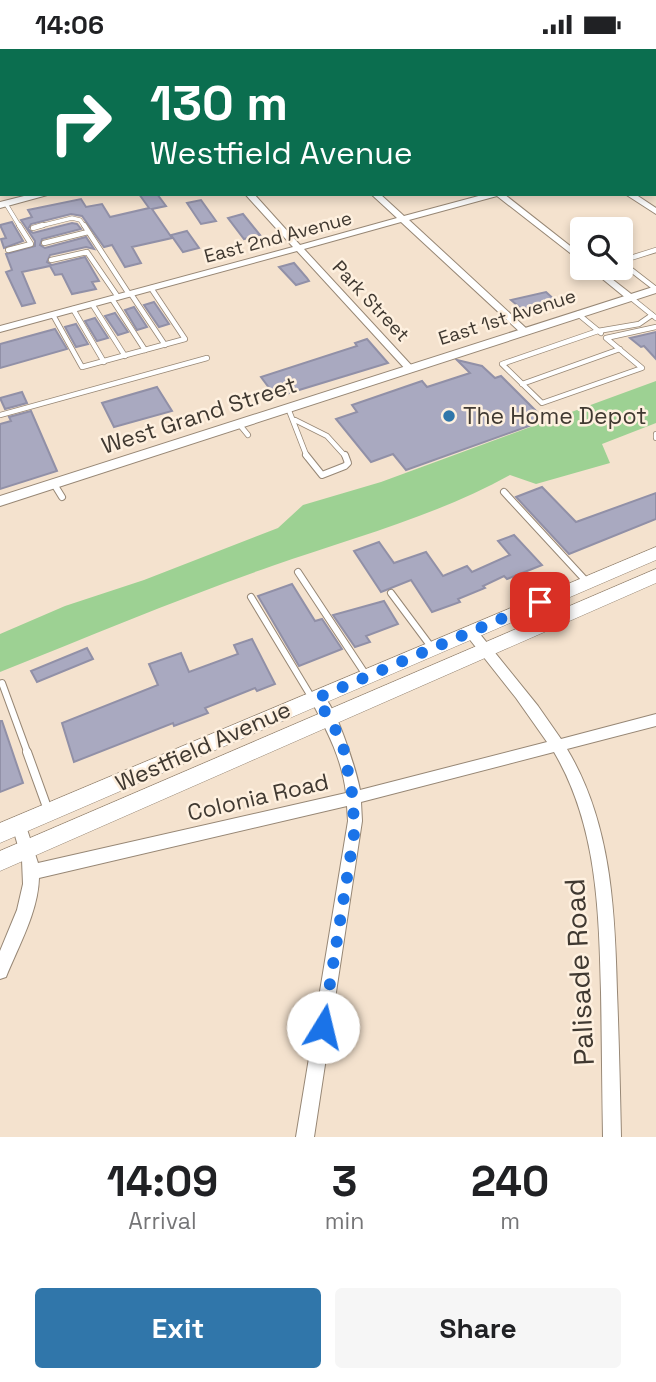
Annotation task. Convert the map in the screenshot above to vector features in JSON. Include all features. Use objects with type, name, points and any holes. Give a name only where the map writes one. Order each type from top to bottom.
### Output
[{"type":"main road","name":"Westfield Avenue","points":[[0,833],[656,553]]},
{"type":"main road","name":"Westfield Avenue","points":[[0,861],[656,576]]},
{"type":"street","points":[[3,204],[37,196]]},
{"type":"street","name":"Park Street","points":[[251,196],[410,369]]},
{"type":"street","points":[[377,196],[524,331]]},
{"type":"street","name":"East 2nd Avenue","points":[[0,329],[490,196]]},
{"type":"street","points":[[501,196],[570,250]]},
{"type":"street","points":[[632,196],[656,212]]},
{"type":"street","points":[[610,280],[630,297]]},
{"type":"street","name":"East 1st Avenue","points":[[410,369],[656,289]]},
{"type":"street","name":"West Grand Street","points":[[0,501],[243,430],[410,369]]},
{"type":"street","name":"Palisade Road","points":[[471,632],[557,746],[572,772],[584,803],[603,883],[608,935],[612,1137]]},
{"type":"street","points":[[305,1137],[354,834],[353,798],[342,741],[330,718],[315,699]]},
{"type":"street","name":"Colonia Road","points":[[32,872],[353,798],[656,720]]},
{"type":"street","points":[[0,971],[28,897],[32,872],[19,825]]},
{"type":"lane","points":[[3,204],[31,244],[8,250]]},
{"type":"lane","points":[[33,228],[77,219],[89,232],[165,345]]},
{"type":"lane","points":[[44,243],[89,232]]},
{"type":"lane","points":[[633,258],[656,250]]},
{"type":"lane","points":[[51,260],[87,252],[145,350]]},
{"type":"lane","points":[[633,271],[656,289]]},
{"type":"lane","points":[[52,315],[82,367],[186,338],[150,288]]},
{"type":"lane","points":[[578,314],[598,331],[606,338],[620,349],[642,368],[542,403],[502,364],[598,331],[629,327],[654,316],[630,297]]},
{"type":"lane","points":[[92,304],[125,356]]},
{"type":"lane","points":[[73,309],[104,362]]},
{"type":"lane","points":[[606,338],[656,327]]},
{"type":"lane","points":[[522,384],[620,349]]},
{"type":"lane","points":[[0,415],[207,358]]},
{"type":"lane","points":[[291,414],[322,432],[345,455],[348,463],[341,470],[322,475],[311,467],[291,414]]},
{"type":"lane","points":[[54,484],[62,497]]},
{"type":"lane","points":[[504,492],[587,582]]},
{"type":"lane","points":[[298,572],[367,676]]},
{"type":"lane","points":[[391,593],[432,648]]},
{"type":"lane","points":[[251,597],[315,699]]},
{"type":"lane","points":[[2,683],[49,812]]},
{"type":"green space","points":[[656,381],[656,423],[602,444],[610,463],[536,484],[510,475],[424,514],[203,591],[0,672],[0,634],[65,606],[144,580],[278,528],[303,505],[381,482]]},
{"type":"building","points":[[140,196],[158,196],[166,206],[152,209],[172,238],[132,247],[141,263],[125,267],[112,245],[104,247],[82,216],[71,214],[31,224],[28,229],[33,233],[77,224],[81,229],[42,239],[40,245],[45,248],[86,237],[94,249],[86,247],[50,255],[47,262],[52,265],[85,257],[99,281],[92,282],[96,289],[72,294],[62,274],[55,275],[50,266],[22,272],[35,303],[22,306],[6,272],[12,270],[6,254],[35,246],[35,241],[21,220],[32,217],[28,210],[81,199],[86,207],[102,204],[110,217],[149,208]]},
{"type":"building","points":[[201,200],[216,221],[201,224],[187,203]]},
{"type":"building","points":[[243,214],[260,235],[244,239],[228,218]]},
{"type":"building","points":[[12,222],[23,241],[4,248],[1,239],[6,238],[0,225]]},
{"type":"building","points":[[187,231],[199,248],[183,252],[171,235]]},
{"type":"building","points":[[294,263],[309,281],[296,285],[279,267]]},
{"type":"building","points":[[546,292],[557,302],[525,312],[511,300]]},
{"type":"building","points":[[154,302],[169,324],[159,327],[144,305]]},
{"type":"building","points":[[134,307],[147,327],[137,330],[125,310]]},
{"type":"building","points":[[115,313],[128,332],[118,335],[105,316]]},
{"type":"building","points":[[95,318],[108,338],[97,341],[85,321]]},
{"type":"building","points":[[76,324],[88,344],[76,347],[65,327]]},
{"type":"building","points":[[55,329],[67,349],[0,368],[0,344]]},
{"type":"building","points":[[656,332],[656,359],[644,346],[641,347],[630,338]]},
{"type":"building","points":[[367,339],[388,363],[276,397],[261,377],[357,346],[355,343]]},
{"type":"building","name":"The Home Depot","points":[[457,360],[482,366],[495,378],[501,376],[540,415],[535,417],[540,422],[406,470],[393,454],[371,462],[336,419],[357,412],[352,405],[422,381],[427,387],[470,373]]},
{"type":"building","points":[[157,387],[172,411],[114,427],[102,403]]},
{"type":"building","points":[[22,392],[27,403],[5,409],[0,398]]},
{"type":"building","points":[[31,411],[57,471],[0,489],[0,424],[11,421],[9,417]]},
{"type":"building","points":[[542,487],[576,522],[656,493],[656,519],[569,554],[516,497]]},
{"type":"building","points":[[514,535],[542,565],[507,579],[504,576],[483,586],[485,588],[458,599],[460,602],[432,612],[411,580],[381,592],[354,551],[379,542],[394,563],[426,552],[443,576],[467,566],[472,572],[510,555],[498,541]]},
{"type":"building","points":[[292,584],[315,621],[322,619],[342,649],[299,666],[258,596]]},
{"type":"building","points":[[384,601],[398,624],[366,636],[370,642],[355,647],[333,615]]},
{"type":"building","points":[[252,639],[275,684],[257,691],[255,688],[205,708],[208,713],[174,726],[173,723],[74,762],[62,723],[158,685],[149,664],[181,653],[189,672],[238,654],[234,645]]},
{"type":"building","points":[[87,648],[93,659],[37,682],[31,671]]},
{"type":"building","points":[[0,721],[23,783],[0,792]]},
{"type":"place","name":"The Home Depot","points":[[449,416]]},
{"type":"route","points":[[323,1027],[354,834],[355,809],[342,741],[317,698],[540,602]]}]
